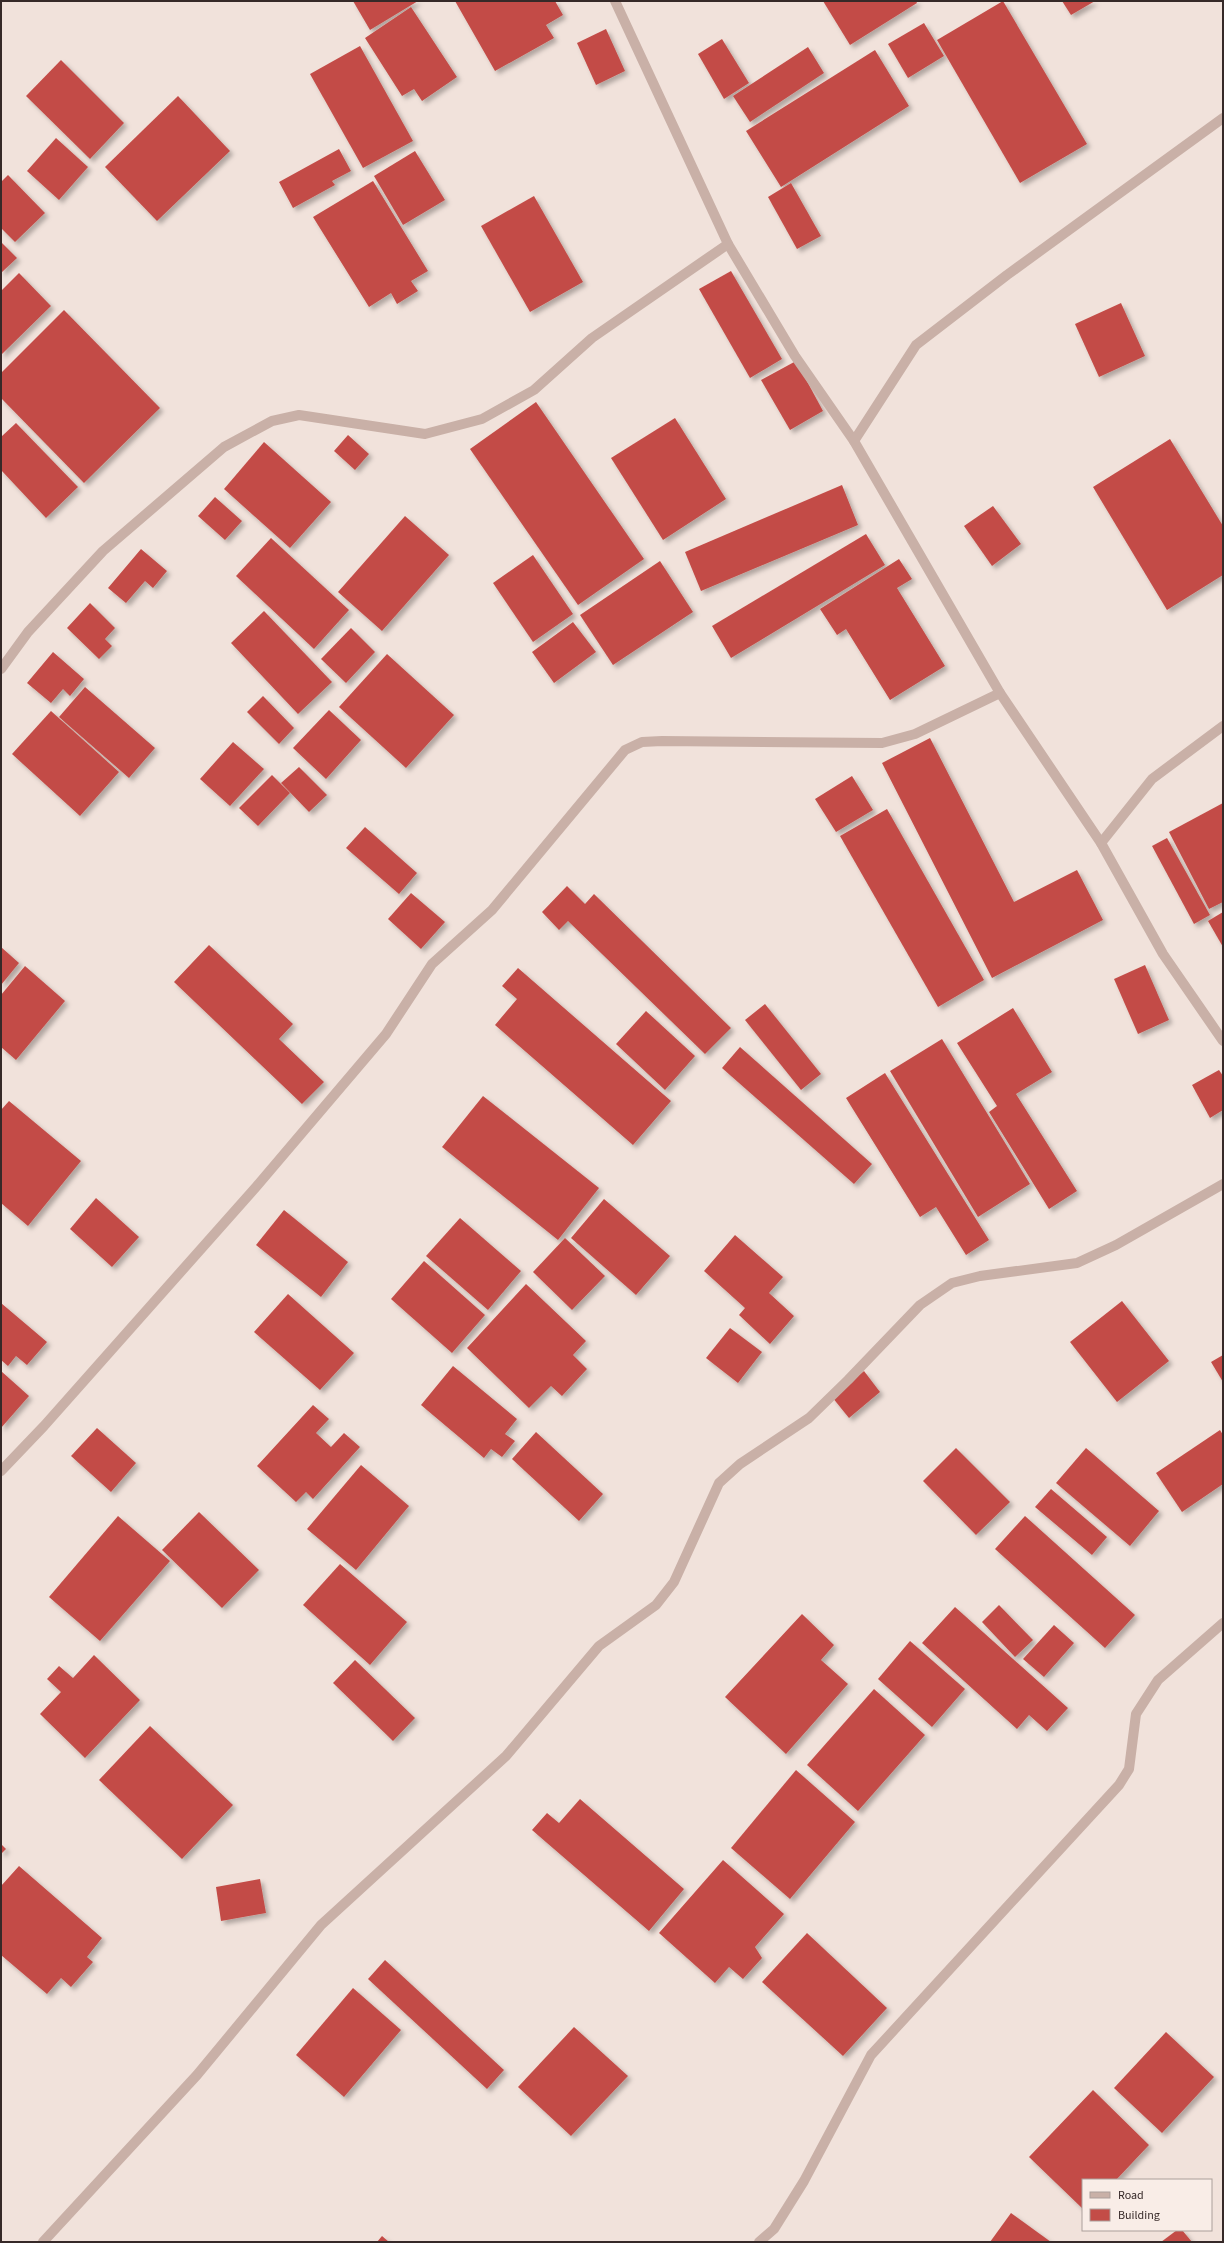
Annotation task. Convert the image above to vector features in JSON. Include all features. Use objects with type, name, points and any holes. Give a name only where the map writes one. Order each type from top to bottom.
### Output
[{"type":"street","points":[[615,1],[728,244],[795,356],[854,441],[1000,693],[1101,843],[1163,954],[1223,1040]]},
{"type":"street","points":[[854,441],[916,345],[1007,275],[1223,118]]},
{"type":"street","points":[[1,669],[28,632],[103,551],[224,447],[272,420],[299,415],[425,434],[482,419],[534,390],[592,338],[728,244]]},
{"type":"street","points":[[1,1470],[44,1426],[256,1187],[386,1034],[432,964],[492,910],[626,750],[642,742],[662,741],[882,743],[915,734],[1000,693]]},
{"type":"street","points":[[1101,843],[1152,779],[1223,726]]},
{"type":"street","points":[[43,2242],[197,2075],[321,1925],[506,1756],[599,1646],[656,1605],[674,1582],[720,1483],[740,1464],[809,1418],[920,1305],[952,1283],[980,1276],[1077,1263],[1116,1246],[1223,1184]]},
{"type":"street","points":[[758,2242],[774,2229],[804,2181],[871,2055],[1119,1785],[1129,1769],[1136,1714],[1158,1680],[1223,1623]]},
{"type":"building","points":[[353,1],[418,1],[370,30]]},
{"type":"building","points":[[455,1],[555,1],[563,15],[546,25],[554,38],[495,71]]},
{"type":"building","points":[[823,1],[916,1],[917,3],[850,45]]},
{"type":"building","points":[[1003,1],[1087,144],[1020,183],[937,40]]},
{"type":"building","points":[[1062,1],[1095,1],[1071,15]]},
{"type":"building","points":[[411,7],[457,77],[422,101],[414,89],[402,96],[365,38]]},
{"type":"building","points":[[924,23],[944,56],[908,78],[888,44]]},
{"type":"building","points":[[606,29],[625,71],[596,85],[577,43]]},
{"type":"building","points":[[722,39],[749,83],[724,99],[698,54]]},
{"type":"building","points":[[360,46],[413,141],[363,168],[310,74]]},
{"type":"building","points":[[808,47],[824,73],[750,122],[733,96]]},
{"type":"building","points":[[875,50],[909,106],[781,187],[746,131]]},
{"type":"building","points":[[61,60],[124,123],[90,159],[26,96]]},
{"type":"building","points":[[178,96],[230,151],[157,221],[105,167]]},
{"type":"building","points":[[56,138],[88,167],[59,200],[27,171]]},
{"type":"building","points":[[339,149],[351,171],[332,181],[335,185],[293,208],[279,182]]},
{"type":"building","points":[[415,151],[445,200],[403,225],[374,176]]},
{"type":"building","points":[[8,175],[45,213],[15,242],[1,228],[1,182]]},
{"type":"building","points":[[373,181],[428,271],[411,281],[418,291],[397,304],[391,293],[369,307],[313,217]]},
{"type":"building","points":[[791,183],[821,236],[797,249],[768,197]]},
{"type":"building","points":[[534,196],[583,282],[530,312],[481,226]]},
{"type":"building","points":[[1,242],[17,258],[1,273]]},
{"type":"building","points":[[731,271],[782,359],[750,378],[699,289]]},
{"type":"building","points":[[19,273],[51,306],[1,355],[1,291]]},
{"type":"building","points":[[1121,303],[1145,356],[1099,377],[1075,324]]},
{"type":"building","points":[[64,310],[160,408],[84,483],[1,398],[1,373]]},
{"type":"building","points":[[796,361],[823,411],[790,430],[761,380]]},
{"type":"building","points":[[536,402],[644,559],[578,605],[470,449]]},
{"type":"building","points":[[675,418],[726,499],[663,540],[611,458]]},
{"type":"building","points":[[16,423],[78,487],[46,518],[1,470],[1,437]]},
{"type":"building","points":[[348,435],[369,454],[355,470],[334,451]]},
{"type":"building","points":[[1170,439],[1223,526],[1223,575],[1167,610],[1093,487]]},
{"type":"building","points":[[264,442],[331,502],[290,548],[224,489]]},
{"type":"building","points":[[842,485],[858,525],[701,591],[685,552]]},
{"type":"building","points":[[215,497],[242,521],[225,540],[198,516]]},
{"type":"building","points":[[993,506],[1021,544],[992,566],[964,526]]},
{"type":"building","points":[[405,516],[449,555],[382,631],[338,592]]},
{"type":"building","points":[[866,534],[885,565],[731,658],[712,626]]},
{"type":"building","points":[[271,538],[349,610],[314,649],[236,576]]},
{"type":"building","points":[[141,549],[167,571],[153,588],[145,581],[126,603],[108,588]]},
{"type":"building","points":[[533,555],[573,614],[533,642],[493,583]]},
{"type":"building","points":[[899,559],[912,579],[897,588],[945,666],[890,700],[846,629],[837,635],[820,609]]},
{"type":"building","points":[[660,561],[693,612],[613,665],[580,615]]},
{"type":"building","points":[[90,603],[115,628],[105,639],[112,646],[99,659],[67,628]]},
{"type":"building","points":[[264,611],[332,682],[298,714],[231,643]]},
{"type":"building","points":[[573,622],[596,652],[554,683],[532,652]]},
{"type":"building","points":[[351,628],[375,652],[346,683],[321,659]]},
{"type":"building","points":[[53,652],[84,679],[70,696],[63,689],[51,703],[27,683]]},
{"type":"building","points":[[387,654],[454,715],[406,768],[339,707]]},
{"type":"building","points":[[85,687],[155,748],[129,778],[59,717]]},
{"type":"building","points":[[263,696],[294,728],[279,744],[247,712]]},
{"type":"building","points":[[329,710],[361,740],[326,779],[293,748]]},
{"type":"building","points":[[51,711],[119,772],[80,816],[12,754]]},
{"type":"building","points":[[930,738],[1014,902],[1077,870],[1103,920],[992,978],[882,763]]},
{"type":"building","points":[[233,742],[264,769],[230,806],[200,779]]},
{"type":"building","points":[[299,767],[327,795],[309,812],[281,783]]},
{"type":"building","points":[[272,775],[290,793],[258,826],[239,808]]},
{"type":"building","points":[[852,776],[873,810],[836,832],[815,799]]},
{"type":"building","points":[[1223,803],[1223,902],[1209,909],[1169,832]]},
{"type":"building","points":[[887,809],[984,980],[938,1007],[840,836]]},
{"type":"building","points":[[365,827],[417,873],[399,894],[346,848]]},
{"type":"building","points":[[1167,838],[1210,915],[1194,924],[1152,846]]},
{"type":"building","points":[[567,886],[585,904],[594,894],[731,1028],[705,1054],[568,921],[559,930],[542,912]]},
{"type":"building","points":[[411,893],[445,922],[421,949],[388,919]]},
{"type":"building","points":[[1223,912],[1223,947],[1208,921]]},
{"type":"building","points":[[209,945],[293,1024],[279,1039],[324,1082],[302,1104],[174,982]]},
{"type":"building","points":[[1,947],[19,963],[1,985]]},
{"type":"building","points":[[1145,965],[1169,1020],[1138,1034],[1114,979]]},
{"type":"building","points":[[25,966],[65,1001],[16,1060],[1,1047],[1,995]]},
{"type":"building","points":[[518,968],[671,1101],[633,1145],[495,1025],[517,999],[502,986]]},
{"type":"building","points":[[765,1004],[821,1074],[801,1090],[745,1020]]},
{"type":"building","points":[[1013,1008],[1052,1072],[1016,1094],[1077,1191],[1049,1209],[989,1112],[997,1106],[957,1043]]},
{"type":"building","points":[[646,1011],[695,1056],[665,1090],[616,1044]]},
{"type":"building","points":[[942,1039],[1030,1184],[978,1217],[890,1071]]},
{"type":"building","points":[[740,1047],[872,1164],[854,1184],[722,1068]]},
{"type":"building","points":[[1219,1070],[1223,1076],[1223,1110],[1210,1118],[1192,1085]]},
{"type":"building","points":[[885,1073],[989,1240],[966,1255],[936,1207],[920,1217],[846,1098]]},
{"type":"building","points":[[483,1096],[599,1188],[558,1240],[442,1147]]},
{"type":"building","points":[[9,1101],[81,1161],[28,1226],[1,1203],[1,1110]]},
{"type":"building","points":[[96,1198],[139,1237],[112,1267],[70,1229]]},
{"type":"building","points":[[604,1199],[670,1256],[636,1295],[571,1238]]},
{"type":"building","points":[[284,1210],[348,1262],[321,1297],[256,1245]]},
{"type":"building","points":[[460,1218],[521,1271],[488,1310],[426,1256]]},
{"type":"building","points":[[735,1235],[783,1277],[769,1293],[794,1316],[770,1344],[739,1315],[745,1308],[704,1271]]},
{"type":"building","points":[[565,1238],[605,1276],[572,1310],[533,1272]]},
{"type":"building","points":[[424,1261],[485,1315],[452,1353],[391,1299]]},
{"type":"building","points":[[526,1284],[586,1341],[573,1355],[587,1369],[562,1396],[551,1386],[529,1408],[467,1348]]},
{"type":"building","points":[[288,1294],[354,1353],[320,1390],[254,1332]]},
{"type":"building","points":[[1122,1301],[1169,1361],[1117,1402],[1070,1342]]},
{"type":"building","points":[[1,1303],[47,1342],[27,1365],[16,1356],[8,1366],[1,1360]]},
{"type":"building","points":[[730,1328],[762,1352],[738,1383],[706,1358]]},
{"type":"building","points":[[1223,1355],[1223,1382],[1211,1362]]},
{"type":"building","points":[[453,1366],[517,1419],[505,1434],[515,1441],[502,1457],[491,1449],[484,1458],[421,1405]]},
{"type":"building","points":[[1,1371],[29,1396],[1,1428]]},
{"type":"building","points":[[864,1371],[880,1392],[849,1418],[832,1397]]},
{"type":"building","points":[[313,1405],[329,1419],[316,1433],[331,1447],[344,1433],[360,1447],[313,1499],[306,1492],[296,1502],[257,1466]]},
{"type":"building","points":[[97,1428],[136,1463],[111,1492],[71,1456]]},
{"type":"building","points":[[1220,1430],[1223,1435],[1223,1484],[1182,1512],[1156,1473]]},
{"type":"building","points":[[536,1432],[603,1494],[579,1521],[512,1459]]},
{"type":"building","points":[[956,1448],[1010,1502],[976,1535],[923,1481]]},
{"type":"building","points":[[1086,1448],[1159,1511],[1130,1546],[1056,1483]]},
{"type":"building","points":[[361,1465],[409,1506],[356,1570],[307,1529]]},
{"type":"building","points":[[1051,1489],[1107,1537],[1092,1555],[1035,1507]]},
{"type":"building","points":[[199,1512],[259,1570],[222,1608],[162,1550]]},
{"type":"building","points":[[118,1516],[170,1561],[100,1641],[49,1597]]},
{"type":"building","points":[[1025,1516],[1135,1615],[1105,1648],[995,1549]]},
{"type":"building","points":[[340,1564],[407,1622],[370,1665],[303,1605]]},
{"type":"building","points":[[999,1605],[1033,1640],[1015,1657],[982,1622]]},
{"type":"building","points":[[955,1607],[1068,1708],[1047,1731],[1029,1715],[1017,1729],[922,1643]]},
{"type":"building","points":[[802,1614],[834,1645],[821,1660],[848,1684],[786,1754],[725,1697]]},
{"type":"building","points":[[1054,1625],[1074,1643],[1044,1677],[1023,1659]]},
{"type":"building","points":[[910,1641],[965,1689],[932,1727],[878,1679]]},
{"type":"building","points":[[94,1655],[140,1700],[85,1758],[40,1714],[61,1692],[47,1679],[59,1666],[73,1678]]},
{"type":"building","points":[[355,1660],[415,1718],[393,1741],[333,1683]]},
{"type":"building","points":[[874,1689],[925,1735],[858,1811],[807,1765]]},
{"type":"building","points":[[150,1726],[233,1805],[182,1859],[99,1780]]},
{"type":"building","points":[[796,1770],[855,1822],[790,1899],[731,1848]]},
{"type":"building","points":[[580,1799],[684,1889],[649,1931],[532,1830],[547,1813],[559,1823]]},
{"type":"building","points":[[1,1844],[6,1849],[1,1854]]},
{"type":"building","points":[[723,1860],[784,1914],[755,1947],[762,1958],[743,1979],[729,1967],[715,1983],[659,1933]]},
{"type":"building","points":[[19,1866],[102,1938],[87,1957],[93,1962],[71,1987],[61,1978],[47,1994],[1,1955],[1,1886]]},
{"type":"building","points":[[260,1879],[266,1913],[221,1921],[216,1887]]},
{"type":"building","points":[[807,1933],[887,2008],[843,2056],[762,1982]]},
{"type":"building","points":[[385,1960],[504,2070],[487,2089],[368,1979]]},
{"type":"building","points":[[353,1988],[401,2030],[344,2097],[296,2055]]},
{"type":"building","points":[[574,2027],[628,2076],[571,2136],[518,2087]]},
{"type":"building","points":[[1166,2032],[1214,2077],[1162,2133],[1114,2088]]},
{"type":"building","points":[[1093,2090],[1149,2145],[1117,2179],[1082,2179],[1082,2208],[1029,2157]]},
{"type":"building","points":[[1011,2213],[1051,2242],[990,2242]]},
{"type":"building","points":[[1176,2231],[1183,2231],[1192,2242],[1161,2242]]},
{"type":"building","points":[[382,2236],[389,2242],[377,2242]]}]
